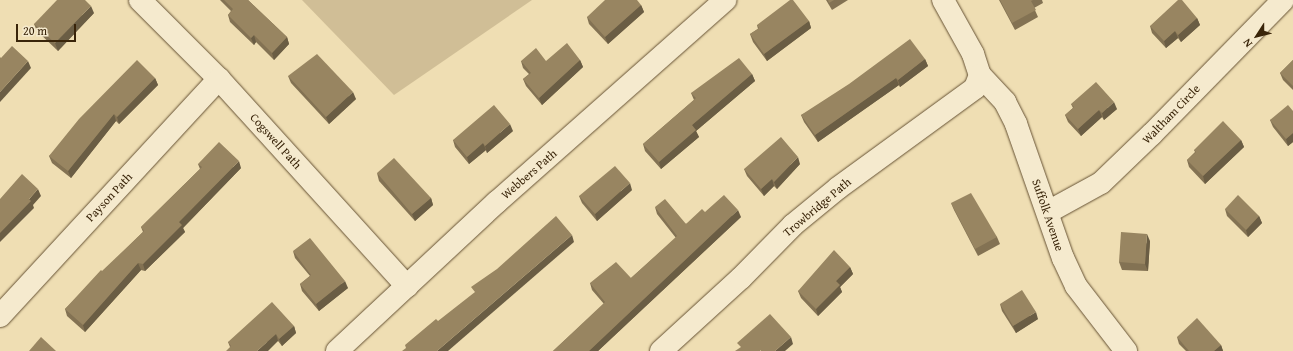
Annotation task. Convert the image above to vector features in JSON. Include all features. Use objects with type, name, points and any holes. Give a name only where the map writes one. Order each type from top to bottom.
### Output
[{"type":"street","name":"Cogswell Path","points":[[140,0],[220,79],[407,286]]},
{"type":"street","name":"Webbers Path","points":[[337,351],[497,202],[725,0]]},
{"type":"street","points":[[943,0],[973,54],[980,75]]},
{"type":"street","name":"Waltham Circle","points":[[1048,212],[1101,183],[1152,134],[1283,0]]},
{"type":"street","name":"Suffolk Avenue","points":[[980,75],[1005,102],[1016,124],[1063,258],[1076,286],[1126,351]]},
{"type":"street","name":"Trowbridge Path","points":[[661,351],[742,278],[793,225],[838,188],[971,92],[975,88],[980,75]]},
{"type":"street","name":"Payson Path","points":[[0,316],[220,79]]},
{"type":"shaded area","points":[[302,0],[532,0],[394,95]]},
{"type":"building","points":[[57,0],[85,0],[91,6],[55,43],[34,24]]},
{"type":"building","points":[[224,0],[248,0],[287,37],[272,53],[254,35],[251,38],[228,15],[233,9]]},
{"type":"building","points":[[605,0],[637,0],[641,5],[605,37],[587,17]]},
{"type":"building","points":[[790,0],[793,0],[809,21],[764,54],[750,34],[759,28],[757,25]]},
{"type":"building","points":[[1000,0],[1033,0],[1031,1],[1036,10],[1012,23]]},
{"type":"building","points":[[1178,0],[1182,0],[1197,18],[1178,35],[1175,31],[1164,41],[1150,26]]},
{"type":"building","points":[[910,39],[925,59],[898,80],[896,78],[815,135],[801,115],[849,84]]},
{"type":"building","points":[[567,43],[580,60],[539,98],[523,79],[531,73],[521,61],[536,48],[546,61]]},
{"type":"building","points":[[12,46],[28,61],[0,92],[0,57],[1,58]]},
{"type":"building","points":[[317,54],[353,92],[326,117],[288,76]]},
{"type":"building","points":[[739,58],[752,74],[692,125],[696,130],[659,162],[643,144],[696,98],[691,93]]},
{"type":"building","points":[[137,60],[155,78],[117,117],[114,114],[68,171],[49,156],[79,119]]},
{"type":"building","points":[[1293,60],[1293,86],[1280,73]]},
{"type":"building","points":[[1096,82],[1114,102],[1102,113],[1099,110],[1078,129],[1065,115],[1074,107],[1071,104]]},
{"type":"building","points":[[494,105],[510,124],[485,146],[483,143],[467,157],[453,140]]},
{"type":"building","points":[[1288,105],[1293,111],[1293,133],[1286,139],[1270,120]]},
{"type":"building","points":[[1223,121],[1241,140],[1203,176],[1187,160],[1196,152],[1194,150]]},
{"type":"building","points":[[781,137],[798,157],[774,182],[772,179],[761,189],[744,169]]},
{"type":"building","points":[[219,142],[239,161],[179,222],[182,225],[143,264],[138,263],[83,325],[65,309],[101,270],[102,271],[144,231],[141,227],[202,167],[198,164]]},
{"type":"building","points":[[394,158],[431,198],[412,214],[377,173]]},
{"type":"building","points":[[615,166],[630,183],[595,214],[579,196]]},
{"type":"building","points":[[22,174],[38,189],[29,199],[31,201],[0,233],[0,199]]},
{"type":"building","points":[[971,193],[997,237],[975,249],[951,203]]},
{"type":"building","points":[[724,195],[738,210],[589,351],[553,351],[605,302],[590,283],[616,262],[631,278],[677,236],[655,207],[665,199],[686,224],[702,209],[705,212]]},
{"type":"building","points":[[1238,195],[1259,216],[1246,230],[1225,209]]},
{"type":"building","points":[[556,216],[572,235],[437,351],[402,351],[406,348],[405,345],[436,319],[438,321],[475,292],[471,287],[497,269]]},
{"type":"building","points":[[1121,232],[1147,234],[1145,264],[1119,262]]},
{"type":"building","points":[[310,238],[345,281],[316,304],[300,284],[311,275],[293,251]]},
{"type":"building","points":[[834,250],[850,267],[836,281],[840,285],[816,309],[798,291]]},
{"type":"building","points":[[1022,290],[1036,312],[1013,326],[1000,304]]},
{"type":"building","points":[[272,302],[294,326],[279,339],[276,334],[257,351],[226,351],[231,346],[228,342]]},
{"type":"building","points":[[770,314],[791,337],[775,351],[735,351],[741,347],[737,343]]},
{"type":"building","points":[[1197,318],[1221,345],[1214,351],[1189,351],[1177,337]]},
{"type":"building","points":[[41,337],[56,351],[29,351]]}]
